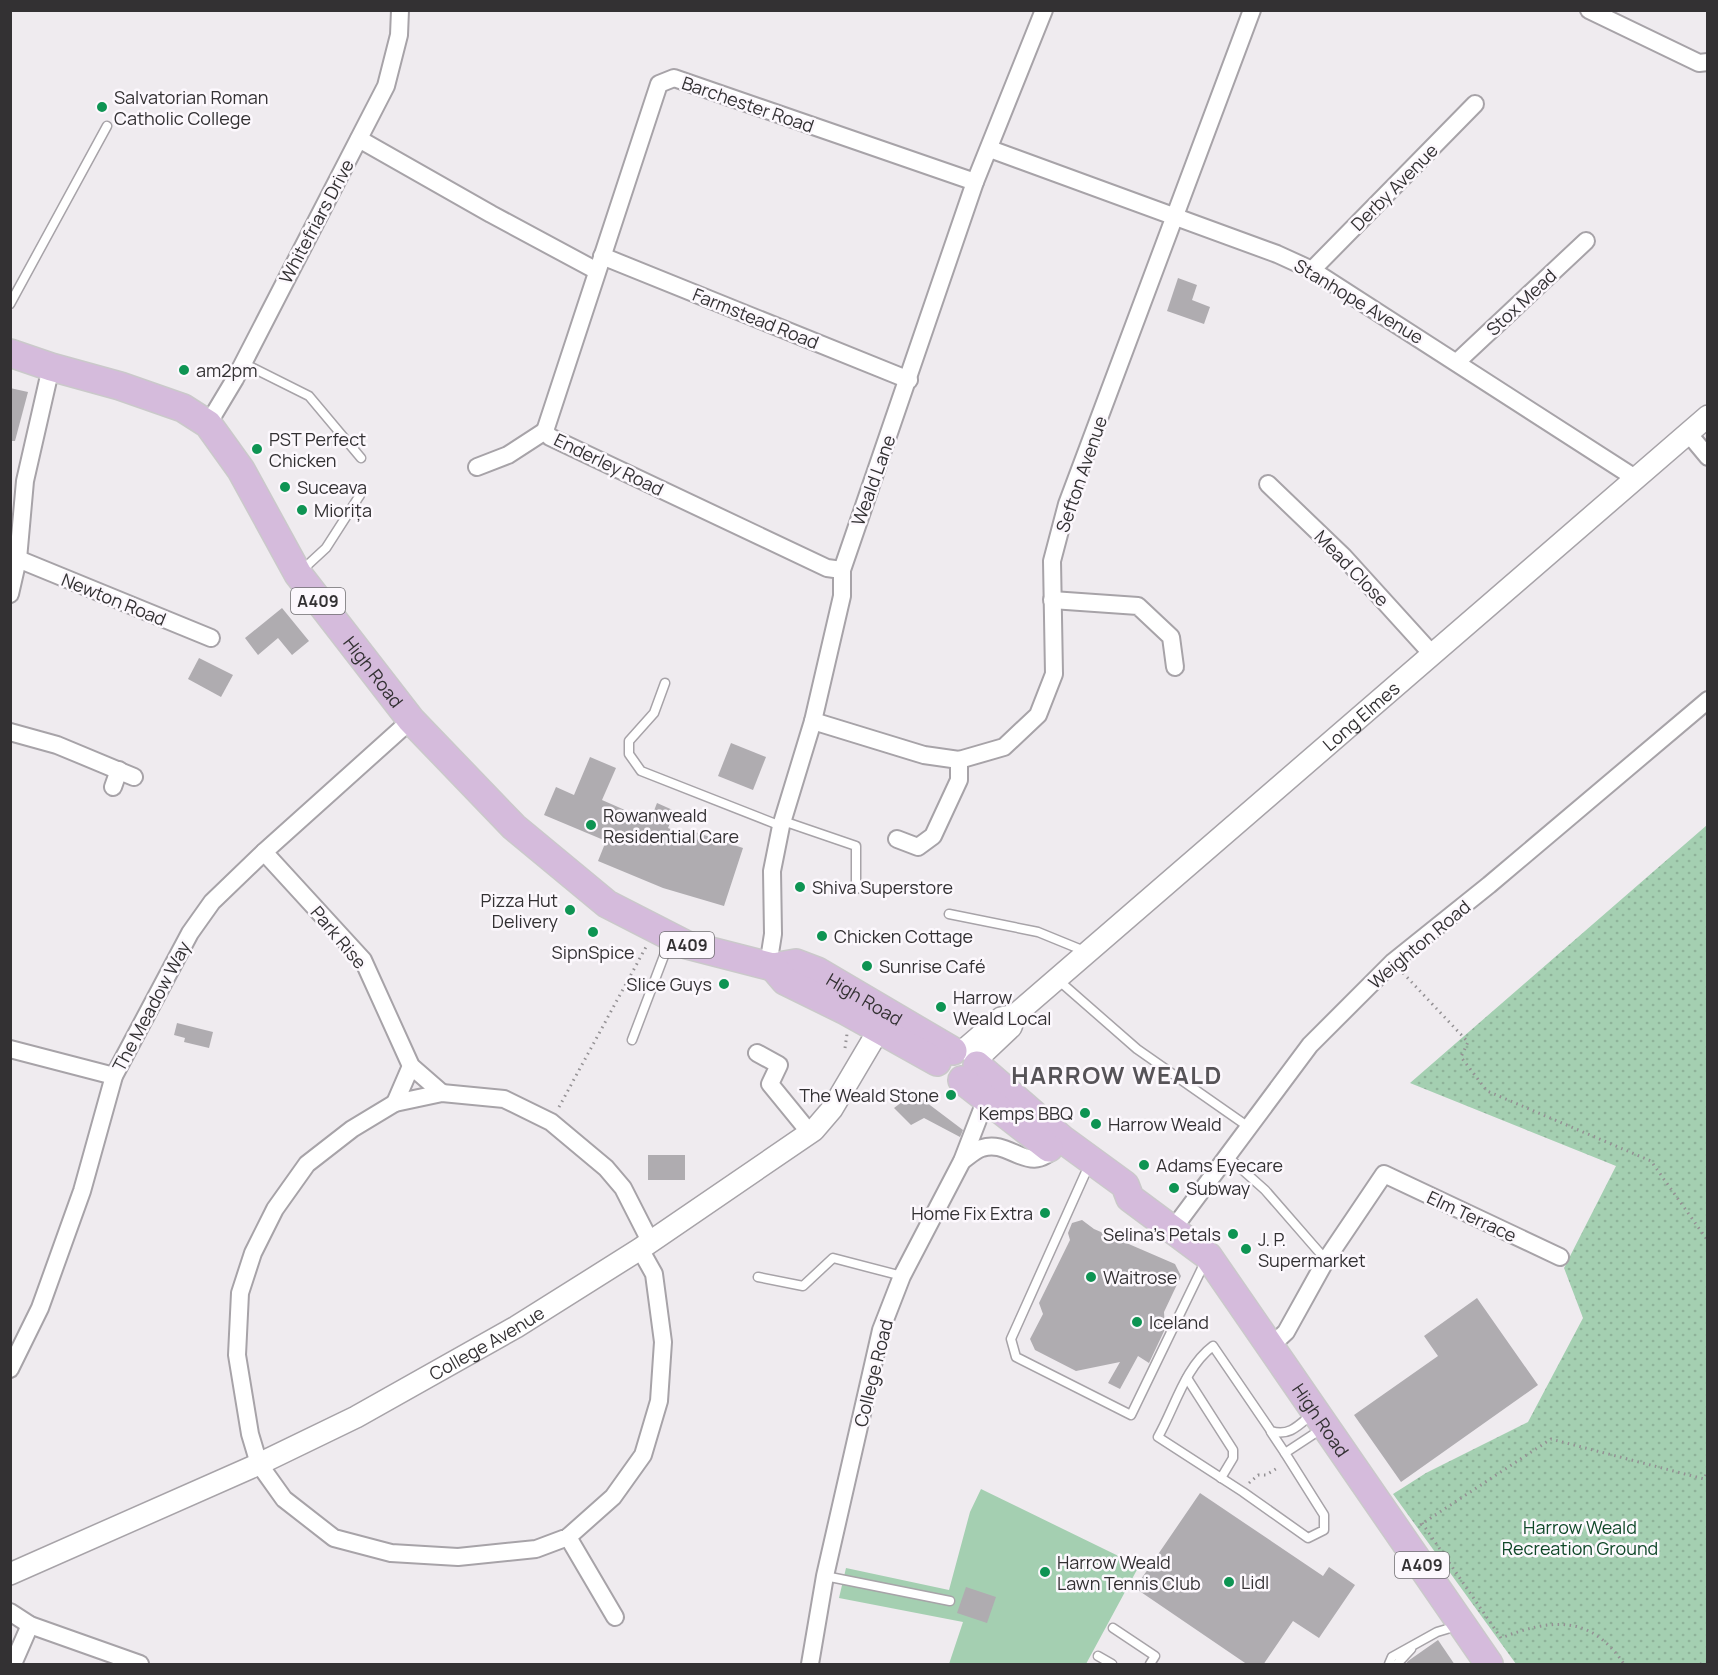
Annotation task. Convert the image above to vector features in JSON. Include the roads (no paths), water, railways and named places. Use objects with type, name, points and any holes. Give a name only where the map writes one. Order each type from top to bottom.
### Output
[{"type":"main road","name":"High Road","points":[[10,353],[183,408],[208,424],[241,470],[298,574],[411,720],[514,827],[607,904],[687,945],[771,967],[796,963],[817,971],[884,1022],[963,1062],[1057,1145],[1084,1174],[1117,1197],[1130,1198],[1208,1256],[1321,1419],[1413,1530],[1462,1625],[1489,1665]]},
{"type":"main road","name":"High Road","points":[[963,1062],[986,1099],[1125,1185],[1130,1198]]},
{"type":"street","name":"Whitefriars Drive","points":[[208,424],[386,86],[399,35],[400,10]]},
{"type":"street","name":"Weald Lane","points":[[771,967],[772,871],[782,824],[813,721],[842,596],[842,570],[975,182],[1044,10]]},
{"type":"street","name":"Sefton Avenue","points":[[813,721],[924,755],[959,760],[1004,747],[1038,715],[1054,674],[1052,561],[1067,504],[1252,10]]},
{"type":"street","points":[[1589,10],[1700,63],[1707,62]]},
{"type":"street","name":"Barchester Road","points":[[600,263],[659,84],[674,78],[975,182]]},
{"type":"street","name":"Derby Avenue","points":[[1312,270],[1475,104]]},
{"type":"street","name":"Farmstead Road","points":[[359,139],[491,214],[600,263],[909,380]]},
{"type":"street","name":"Stanhope Avenue","points":[[990,149],[1277,254],[1312,270],[1635,478]]},
{"type":"street","name":"Stox Mead","points":[[1457,362],[1586,241]]},
{"type":"street","name":"Enderley Road","points":[[600,263],[545,431],[550,437],[816,563],[827,568],[842,570]]},
{"type":"street","points":[[10,594],[18,559],[25,481],[51,367]]},
{"type":"street","name":"Long Elmes","points":[[963,1062],[1001,1018],[1015,1015],[1707,416]]},
{"type":"street","points":[[477,467],[507,455],[545,431]]},
{"type":"street","points":[[1688,433],[1707,457]]},
{"type":"street","name":"Mead Close","points":[[1268,484],[1343,556],[1432,654]]},
{"type":"street","name":"Newton Road","points":[[18,559],[211,638]]},
{"type":"street","points":[[1052,600],[1138,606],[1171,636],[1175,667]]},
{"type":"street","name":"Weighton Road","points":[[1173,1229],[1310,1045],[1393,962],[1490,885],[1707,700]]},
{"type":"street","name":"The Meadow Way","points":[[10,1369],[40,1308],[78,1202],[114,1076],[190,933],[212,902],[264,852],[411,720]]},
{"type":"street","points":[[10,732],[57,744],[126,773],[113,787]]},
{"type":"street","points":[[897,839],[918,847],[933,836],[959,780],[959,760]]},
{"type":"street","name":"Park Rise","points":[[264,852],[363,960],[411,1066],[442,1093]]},
{"type":"street","name":"College Avenue","points":[[10,1574],[259,1464],[356,1417],[516,1327],[645,1245],[810,1133],[832,1108],[884,1022]]},
{"type":"street","points":[[10,1049],[114,1076]]},
{"type":"street","points":[[757,1053],[779,1065],[770,1084],[810,1133]]},
{"type":"street","points":[[395,1103],[411,1066]]},
{"type":"street","points":[[442,1093],[504,1099],[551,1122],[606,1168],[623,1188],[645,1245],[654,1274],[663,1342],[659,1401],[643,1455],[613,1497],[568,1537],[536,1549],[469,1556],[391,1553],[334,1538],[284,1499],[259,1464],[250,1434],[237,1355],[240,1293],[253,1253],[275,1209],[307,1164],[352,1129],[395,1103],[442,1093]]},
{"type":"street","name":"College Road","points":[[810,1665],[825,1576],[881,1330],[902,1276],[962,1161],[986,1099]]},
{"type":"street","points":[[962,1161],[981,1148],[995,1146],[1030,1160],[1042,1157],[1057,1145]]},
{"type":"street","name":"Elm Terrace","points":[[1326,1260],[1384,1174],[1560,1257]]},
{"type":"street","points":[[1271,1347],[1286,1332],[1326,1260]]},
{"type":"street","points":[[568,1537],[615,1617]]},
{"type":"street","points":[[10,1612],[30,1625],[140,1665]]},
{"type":"street","points":[[13,1665],[30,1625]]},
{"type":"lane","points":[[10,304],[107,126]]},
{"type":"lane","points":[[242,362],[309,396],[361,458]]},
{"type":"lane","points":[[298,574],[326,548],[360,495]]},
{"type":"lane","points":[[665,683],[654,713],[629,741],[629,754],[641,771],[782,824],[856,846],[856,889]]},
{"type":"lane","points":[[949,914],[1038,932],[1088,952]]},
{"type":"lane","points":[[632,1040],[663,933]]},
{"type":"lane","points":[[1057,979],[1137,1049],[1250,1128]]},
{"type":"lane","points":[[1228,1157],[1265,1190],[1326,1260]]},
{"type":"lane","points":[[1084,1174],[1011,1339],[1016,1357],[1131,1415],[1208,1256]]},
{"type":"lane","points":[[758,1277],[803,1286],[833,1258],[902,1276]]},
{"type":"lane","points":[[1213,1346],[1271,1431],[1324,1515],[1324,1530],[1317,1536],[1308,1538],[1298,1533],[1221,1478],[1158,1437],[1187,1378],[1202,1354],[1213,1346]]},
{"type":"lane","points":[[1187,1378],[1233,1450],[1233,1458],[1221,1478]]},
{"type":"lane","points":[[1271,1431],[1280,1434],[1321,1419]]},
{"type":"lane","points":[[1285,1453],[1321,1419]]},
{"type":"lane","points":[[825,1576],[950,1601]]},
{"type":"lane","points":[[1391,1663],[1415,1644],[1437,1632],[1462,1625]]},
{"type":"lane","points":[[1113,1628],[1155,1656],[1150,1665]]},
{"type":"lane","points":[[1098,1656],[1112,1665]]},
{"type":"place","name":"Salvatorian Roman Catholic College","points":[[102,107]]},
{"type":"place","name":"am2pm","points":[[184,370]]},
{"type":"place","name":"PST Perfect Chicken","points":[[257,449]]},
{"type":"place","name":"Suceava","points":[[285,487]]},
{"type":"place","name":"Miorița","points":[[302,510]]},
{"type":"place","name":"Rowanweald Residential Care","points":[[591,825]]},
{"type":"place","name":"Shiva Superstore","points":[[800,887]]},
{"type":"place","name":"Pizza Hut Delivery","points":[[570,910]]},
{"type":"place","name":"SipnSpice","points":[[593,932]]},
{"type":"place","name":"Chicken Cottage","points":[[822,936]]},
{"type":"place","name":"Sunrise Café","points":[[867,966]]},
{"type":"place","name":"Slice Guys","points":[[724,984]]},
{"type":"place","name":"Harrow Weald Local","points":[[941,1007]]},
{"type":"place","name":"The Weald Stone","points":[[951,1095]]},
{"type":"place","name":"Kemps BBQ","points":[[1085,1113]]},
{"type":"place","name":"Harrow Weald","points":[[1096,1124]]},
{"type":"place","name":"Adams Eyecare","points":[[1144,1165]]},
{"type":"place","name":"Subway","points":[[1174,1188]]},
{"type":"place","name":"Home Fix Extra","points":[[1045,1213]]},
{"type":"place","name":"Selina's Petals","points":[[1233,1234]]},
{"type":"place","name":"J. P. Supermarket","points":[[1246,1249]]},
{"type":"place","name":"Waitrose","points":[[1091,1277]]},
{"type":"place","name":"Iceland","points":[[1137,1322]]},
{"type":"place","name":"Harrow Weald Lawn Tennis Club","points":[[1045,1572]]},
{"type":"place","name":"Lidl","points":[[1229,1582]]},
{"type":"district","name":"HARROW WEALD","points":[[1117,1074]]},
{"type":"park label","name":"Harrow Weald Recreation Ground","points":[[1580,1537]]}]
